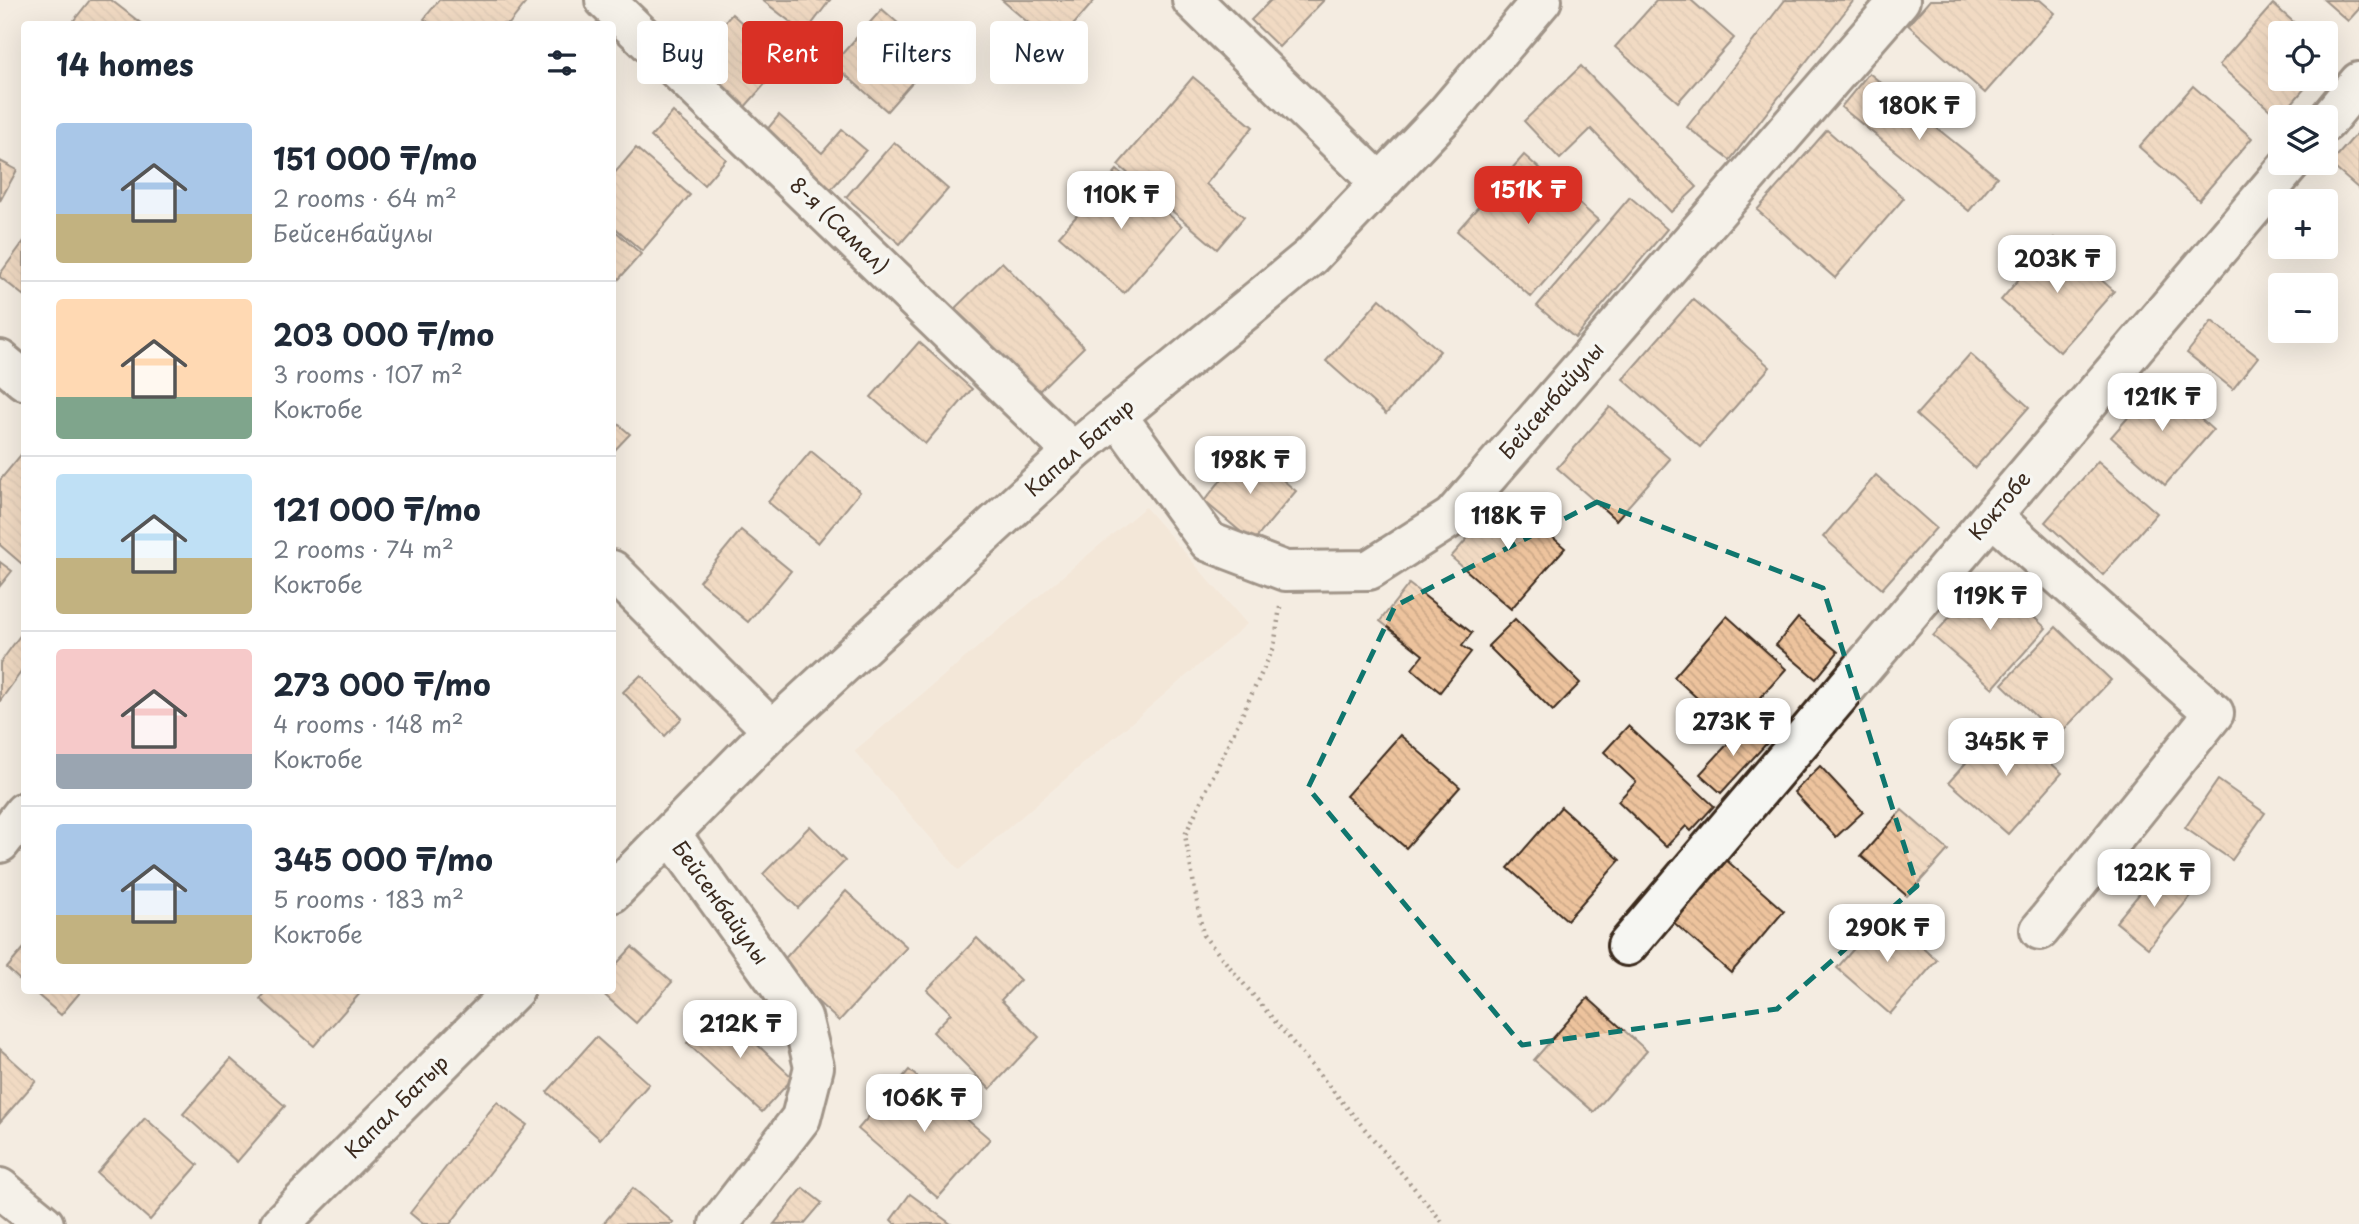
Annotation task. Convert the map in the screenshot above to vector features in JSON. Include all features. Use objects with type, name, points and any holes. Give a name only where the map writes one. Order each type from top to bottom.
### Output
[{"type":"street","points":[[1192,0],[1380,183]]},
{"type":"street","name":"Капал Батыр","points":[[616,888],[772,730],[1073,452],[1310,257],[1445,115],[1542,0]]},
{"type":"street","name":"Бейсенбайулы","points":[[1117,416],[1209,542],[1284,571],[1369,570],[1452,517],[1900,0]]},
{"type":"street","name":"8-я (Самал)","points":[[613,9],[1073,452]]},
{"type":"street","points":[[2338,107],[2359,82]]},
{"type":"street","name":"Коктобе","points":[[1627,946],[2281,175]]},
{"type":"street","points":[[0,360],[21,378]]},
{"type":"street","points":[[1992,516],[2214,713],[2040,930]]},
{"type":"street","points":[[616,574],[772,730]]},
{"type":"street","points":[[0,844],[21,817]]},
{"type":"street","name":"Бейсенбайулы","points":[[671,834],[802,1017],[814,1067],[801,1118],[719,1224]]},
{"type":"street","name":"Капал Батыр","points":[[280,1224],[510,994]]},
{"type":"street","points":[[0,1188],[44,1224]]},
{"type":"path","points":[[1284,571],[1274,647],[1185,835],[1203,935],[1444,1224]]},
{"type":"highlighted area","points":[[1597,502],[1823,588],[1917,886],[1777,1009],[1522,1045],[1308,788],[1395,606]]},
{"type":"shaded area","points":[[1145,507],[1247,624],[959,870],[854,751]]},
{"type":"building","points":[[90,0],[111,0],[138,21],[73,21]]},
{"type":"building","points":[[439,0],[528,0],[511,21],[424,19]]},
{"type":"building","points":[[762,0],[830,0],[814,21],[789,21]]},
{"type":"building","points":[[1002,0],[1095,0],[1077,21],[1026,21]]},
{"type":"building","points":[[1271,0],[1324,0],[1279,47],[1251,20]]},
{"type":"building","points":[[1657,0],[1691,0],[1734,38],[1678,102],[1615,47]]},
{"type":"building","points":[[1785,0],[1854,0],[1730,160],[1687,127]]},
{"type":"building","points":[[1930,0],[2040,0],[2055,13],[1985,93],[1908,25]]},
{"type":"building","points":[[2324,0],[2359,0],[2359,9],[2348,21]]},
{"type":"building","points":[[2273,4],[2292,21],[2268,21],[2268,91],[2303,91],[2290,105],[2268,105],[2268,108],[2219,65]]},
{"type":"building","points":[[882,9],[896,21],[871,21]]},
{"type":"building","points":[[732,14],[742,23],[742,84],[765,84],[737,116],[701,84],[728,84],[728,21],[726,21]]},
{"type":"building","points":[[857,37],[857,84],[911,84],[887,111],[843,73],[843,53]]},
{"type":"building","points":[[1581,66],[1697,187],[1671,212],[1591,129],[1560,159],[1524,121]]},
{"type":"building","points":[[1869,73],[1997,177],[1969,211],[1841,107]]},
{"type":"building","points":[[1193,77],[1253,127],[1206,184],[1244,217],[1217,249],[1118,165]]},
{"type":"building","points":[[2193,86],[2252,138],[2199,200],[2139,147]]},
{"type":"building","points":[[673,112],[726,159],[704,185],[651,137]]},
{"type":"building","points":[[779,115],[822,153],[842,130],[866,150],[826,195],[761,137]]},
{"type":"building","points":[[1827,130],[1904,198],[1835,278],[1757,210]]},
{"type":"building","points":[[2359,131],[2359,189],[2338,171],[2338,155]]},
{"type":"building","points":[[894,142],[948,189],[900,244],[846,197]]},
{"type":"building","points":[[636,148],[690,195],[642,251],[616,228],[616,171]]},
{"type":"building","points":[[1524,155],[1598,220],[1531,297],[1457,231]]},
{"type":"building","points":[[0,161],[17,170],[0,201]]},
{"type":"building","points":[[1117,170],[1182,226],[1124,293],[1059,236]]},
{"type":"building","points":[[1630,197],[1667,229],[1575,338],[1537,306]]},
{"type":"building","points":[[616,232],[641,254],[616,282]]},
{"type":"building","points":[[2054,238],[2114,291],[2060,352],[2001,300]]},
{"type":"building","points":[[21,245],[21,294],[0,277]]},
{"type":"building","points":[[1002,262],[1084,347],[1032,398],[950,313]]},
{"type":"building","points":[[1380,299],[1440,351],[1386,414],[1326,361]]},
{"type":"building","points":[[1693,299],[1770,367],[1700,447],[1623,379]]},
{"type":"building","points":[[2212,321],[2258,357],[2233,389],[2187,353]]},
{"type":"building","points":[[919,342],[972,389],[925,444],[871,397]]},
{"type":"building","points":[[1970,354],[2029,407],[1975,468],[1916,415]]},
{"type":"building","points":[[2159,382],[2213,430],[2165,485],[2111,437]]},
{"type":"building","points":[[1610,407],[1670,459],[1616,520],[1557,468]]},
{"type":"building","points":[[616,422],[630,434],[616,449]]},
{"type":"building","points":[[1246,449],[1296,491],[1253,542],[1204,501]]},
{"type":"building","points":[[811,451],[860,492],[818,543],[768,502]]},
{"type":"building","points":[[21,455],[21,563],[0,545],[0,480]]},
{"type":"building","points":[[2098,461],[2157,513],[2103,575],[2045,522]]},
{"type":"building","points":[[1876,475],[1936,528],[1882,589],[1823,537]]},
{"type":"building","points":[[1505,496],[1565,548],[1511,609],[1451,557]]},
{"type":"building","points":[[741,530],[791,571],[748,622],[699,581]]},
{"type":"building","points":[[0,562],[12,571],[0,586]]},
{"type":"building","points":[[1987,575],[2046,628],[1993,688],[1933,636]]},
{"type":"building","points":[[1409,584],[1472,633],[1462,646],[1471,652],[1440,692],[1412,669],[1423,655],[1380,621]]},
{"type":"building","points":[[1727,616],[1786,669],[1732,730],[1674,677]]},
{"type":"building","points":[[1798,618],[1838,652],[1816,679],[1776,645]]},
{"type":"building","points":[[1515,619],[1580,683],[1553,711],[1488,646]]},
{"type":"building","points":[[2056,627],[2111,680],[2057,737],[2002,684]]},
{"type":"building","points":[[21,634],[21,672],[0,701],[0,663]]},
{"type":"building","points":[[641,675],[682,718],[665,736],[623,692]]},
{"type":"building","points":[[2003,721],[2062,773],[2008,834],[1949,782]]},
{"type":"building","points":[[1746,724],[1767,743],[1721,793],[1700,774]]},
{"type":"building","points":[[1628,726],[1714,806],[1691,831],[1686,826],[1666,847],[1618,801],[1636,782],[1604,752]]},
{"type":"building","points":[[1400,735],[1460,787],[1406,848],[1346,796]]},
{"type":"building","points":[[1820,766],[1863,812],[1836,837],[1794,792]]},
{"type":"building","points":[[2218,780],[2265,813],[2232,860],[2185,828]]},
{"type":"building","points":[[1561,807],[1620,860],[1567,920],[1508,868]]},
{"type":"building","points":[[1902,810],[1948,850],[1907,896],[1861,856]]},
{"type":"building","points":[[810,826],[845,861],[798,908],[763,874]]},
{"type":"building","points":[[1725,859],[1784,911],[1731,973],[1671,920]]},
{"type":"building","points":[[2159,870],[2191,896],[2148,948],[2116,922]]},
{"type":"building","points":[[846,891],[907,947],[839,1021],[778,966]]},
{"type":"building","points":[[1885,913],[1937,960],[1890,1014],[1837,968]]},
{"type":"building","points":[[977,938],[1020,980],[1001,1000],[1039,1037],[990,1089],[933,1032],[951,1013],[927,990]]},
{"type":"building","points":[[632,947],[672,982],[636,1023],[603,994],[616,994],[616,965]]},
{"type":"building","points":[[21,952],[21,981],[7,968]]},
{"type":"building","points":[[37,994],[79,994],[61,1015]]},
{"type":"building","points":[[264,994],[359,994],[314,1046],[260,999]]},
{"type":"building","points":[[1588,998],[1647,1051],[1594,1112],[1534,1060]]},
{"type":"building","points":[[719,1009],[793,1078],[762,1112],[687,1043]]},
{"type":"building","points":[[596,1037],[649,1084],[600,1139],[547,1092]]},
{"type":"building","points":[[0,1049],[36,1081],[0,1122]]},
{"type":"building","points":[[231,1059],[285,1106],[237,1162],[183,1114]]},
{"type":"building","points":[[909,1070],[990,1139],[938,1198],[858,1129]]},
{"type":"building","points":[[497,1102],[527,1125],[450,1224],[423,1224],[410,1213]]},
{"type":"building","points":[[145,1118],[198,1165],[150,1220],[97,1173]]},
{"type":"building","points":[[633,1188],[674,1223],[603,1224]]},
{"type":"building","points":[[803,1188],[822,1203],[804,1224],[774,1224]]},
{"type":"building","points":[[910,1194],[951,1224],[895,1224],[891,1220]]}]
